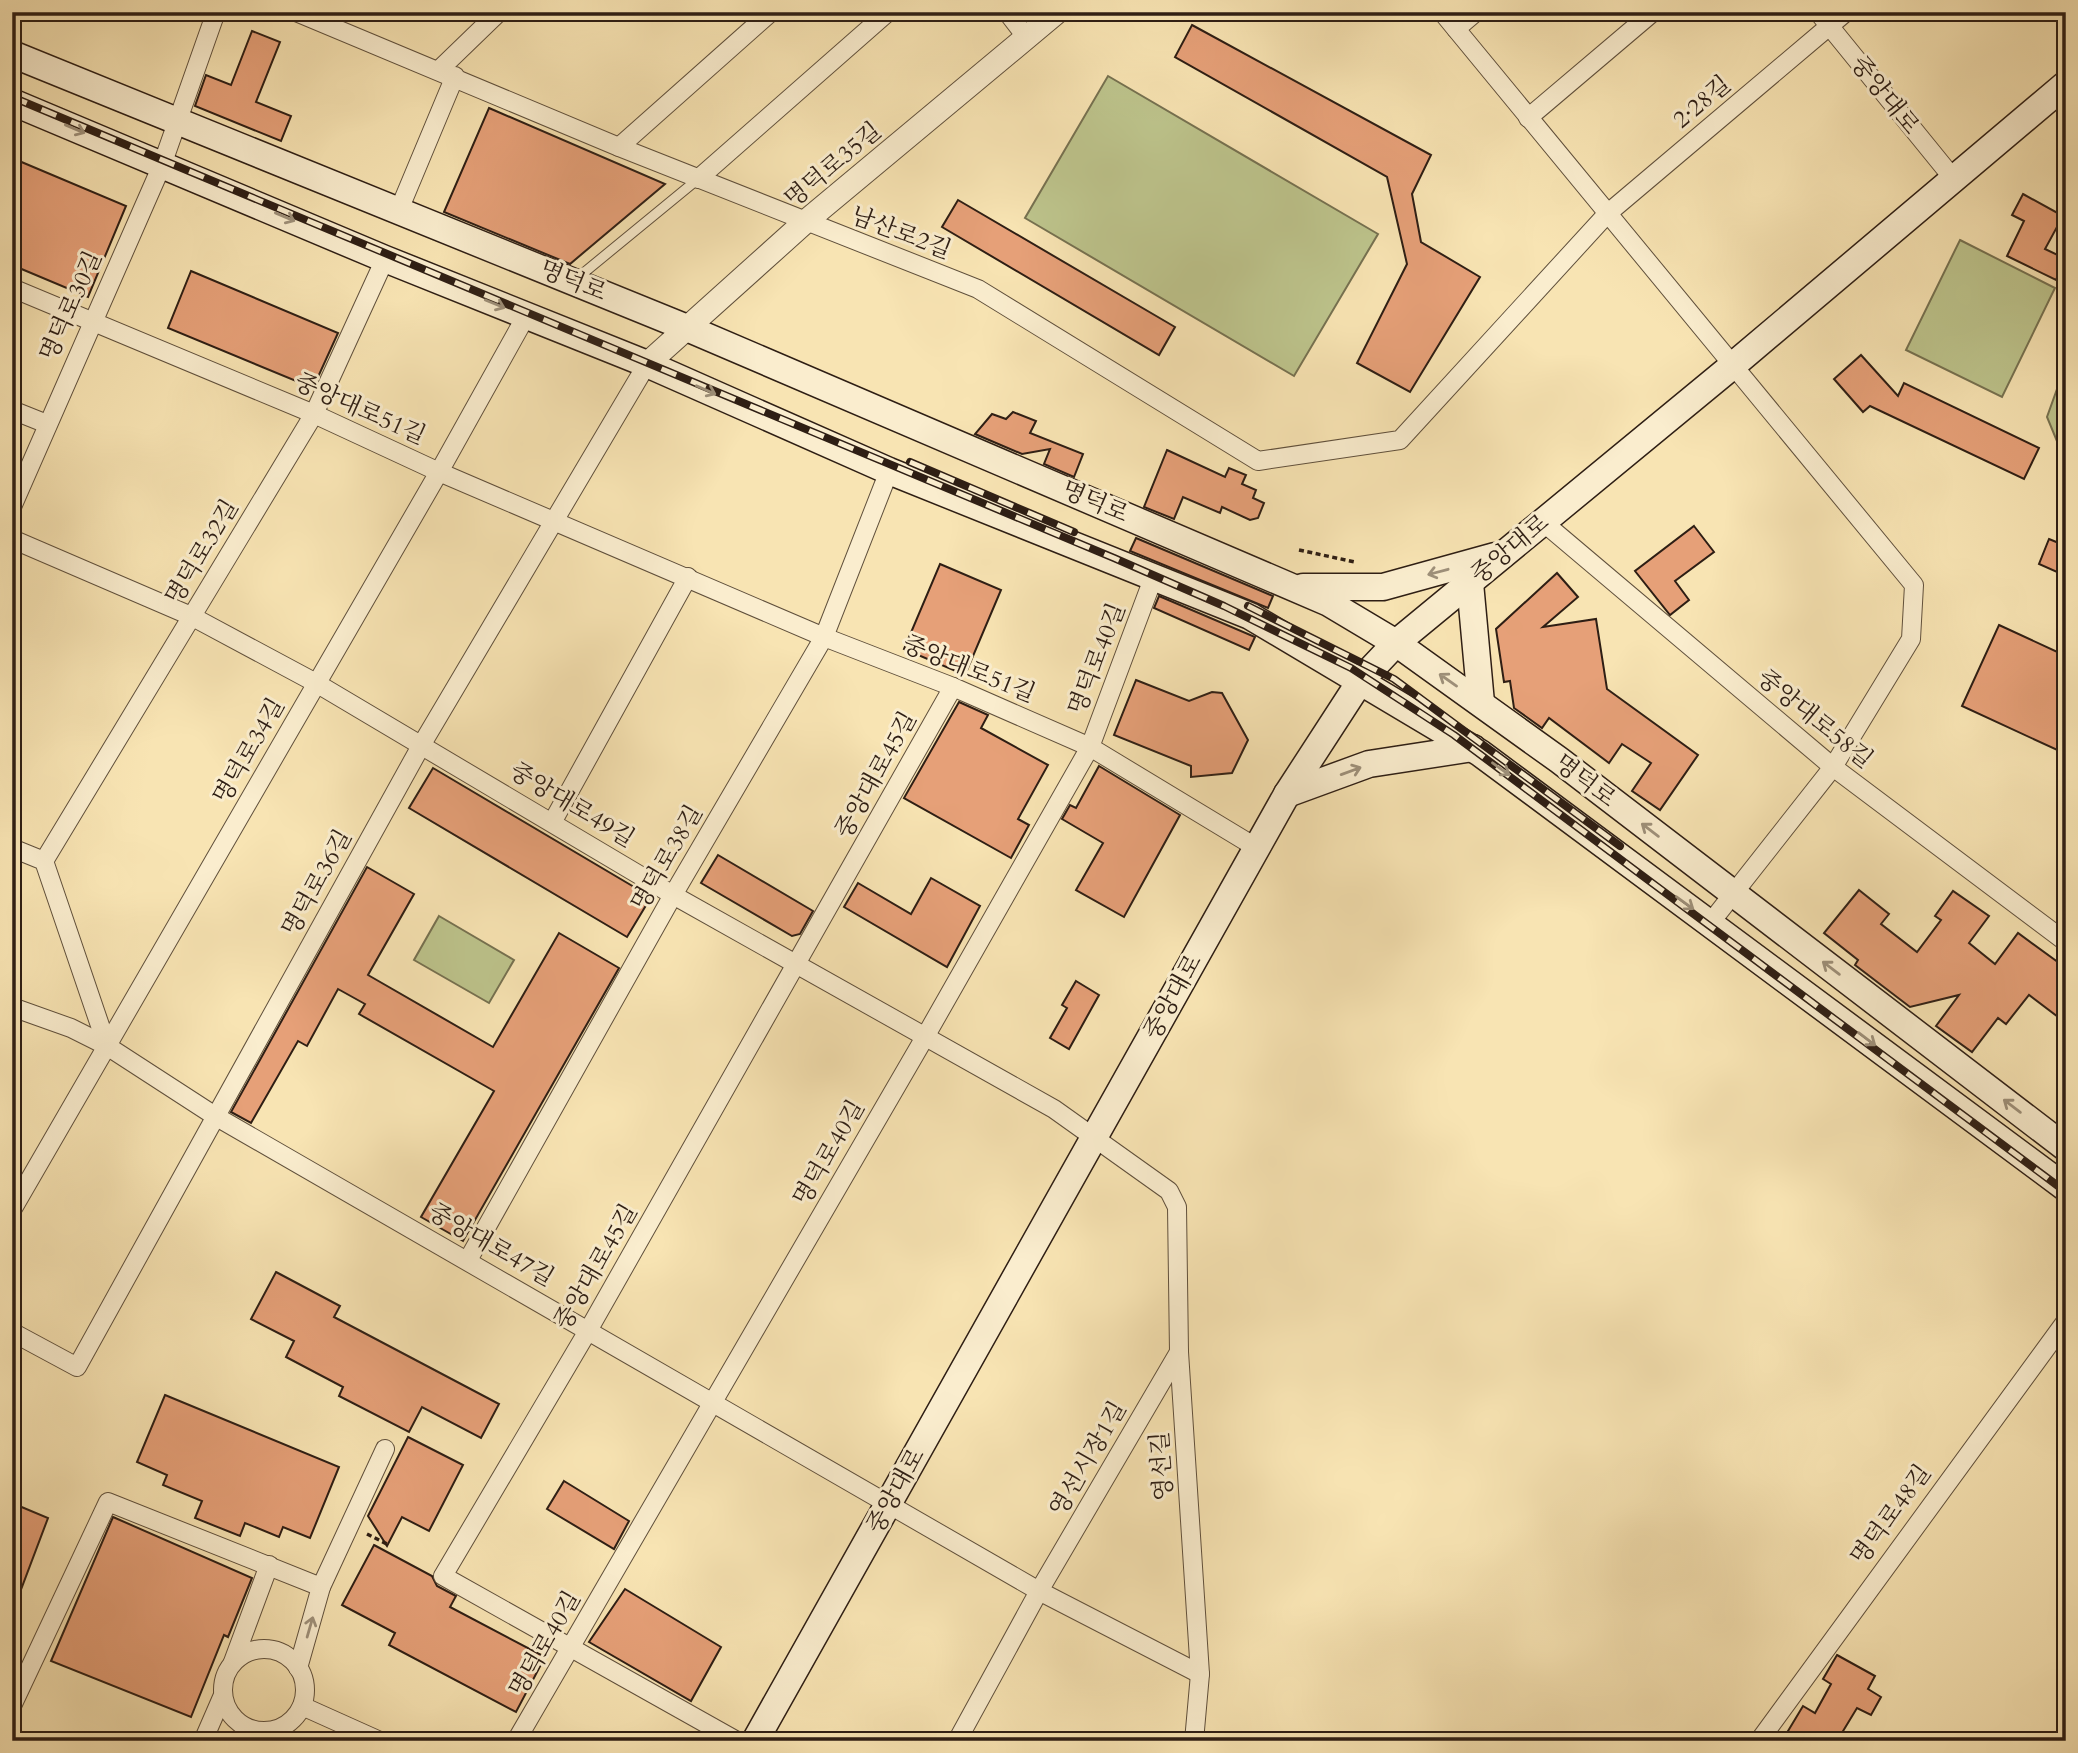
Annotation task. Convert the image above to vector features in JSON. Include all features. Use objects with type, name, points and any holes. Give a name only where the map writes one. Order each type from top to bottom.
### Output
[{"type":"main road","name":"명덕로","points":[[12,54],[687,328],[1329,603],[1396,643],[1481,703],[2066,1147]]},
{"type":"main road","name":"중앙대로","points":[[755,1741],[1287,794],[1361,680],[1396,643],[2066,84]]},
{"type":"main road","name":"명덕로","points":[[12,102],[384,259],[647,364],[889,471],[1250,616],[1473,748],[2066,1188]]},
{"type":"main road","points":[[1292,587],[1383,587],[1504,554]]},
{"type":"main road","points":[[1470,583],[1481,703]]},
{"type":"main road","points":[[1287,794],[1370,764],[1473,748]]},
{"type":"street","name":"명덕로30길","points":[[12,508],[92,319],[162,165],[216,12]]},
{"type":"street","name":"남산로2길","points":[[296,12],[698,179],[978,289],[1258,461],[1400,440],[1454,380]]},
{"type":"street","points":[[399,210],[447,73],[499,12]]},
{"type":"street","points":[[619,146],[771,12]]},
{"type":"street","points":[[698,179],[888,12]]},
{"type":"street","points":[[1007,12],[1027,38]]},
{"type":"street","name":"명덕로35길","points":[[647,364],[805,222],[1057,12]]},
{"type":"street","points":[[1442,12],[1913,585],[1911,639],[1833,767],[1711,922]]},
{"type":"street","points":[[1456,29],[1476,12]]},
{"type":"street","points":[[1528,118],[1653,12]]},
{"type":"street","name":"2·28길","points":[[1454,380],[1607,214],[1824,19],[1846,12]]},
{"type":"street","name":"중앙대로","points":[[1824,19],[1952,177]]},
{"type":"street","name":"명덕로32길","points":[[44,861],[314,414],[384,259]]},
{"type":"street","name":"중앙대로51길","points":[[12,288],[92,319],[314,414],[439,472],[824,637],[953,687],[1090,747],[1257,848]]},
{"type":"street","name":"명덕로34길","points":[[12,1210],[439,472],[526,316]]},
{"type":"street","name":"명덕로36길","points":[[12,1332],[78,1367],[422,744],[647,364]]},
{"type":"street","points":[[12,410],[47,424]]},
{"type":"street","name":"명덕로38길","points":[[468,1260],[673,895],[824,637],[889,471]]},
{"type":"street","name":"중앙대로58길","points":[[1543,522],[1833,767],[2066,942]]},
{"type":"street","name":"중앙대로49길","points":[[12,539],[191,615],[316,683],[553,821],[673,895],[1054,1109],[1168,1191]]},
{"type":"street","name":"명덕로40길","points":[[516,1741],[925,1037],[1090,747],[1154,576]]},
{"type":"street","points":[[553,821],[688,577]]},
{"type":"street","name":"중앙대로45길","points":[[737,1741],[443,1576],[589,1329],[953,687]]},
{"type":"street","points":[[12,848],[44,861],[107,1046]]},
{"type":"street","name":"중앙대로47길","points":[[12,1007],[71,1028],[107,1046],[215,1116],[889,1504]]},
{"type":"street","name":"영선길","points":[[1168,1191],[1177,1207],[1179,1352],[1200,1674],[1194,1741]]},
{"type":"street","name":"명덕로48길","points":[[1759,1741],[2066,1321]]},
{"type":"street","name":"영선시장1길","points":[[957,1741],[1039,1591],[1179,1352]]},
{"type":"street","points":[[223,1695],[235,1719],[260,1731],[282,1732],[302,1706],[305,1693],[299,1668],[321,1587],[385,1448]]},
{"type":"street","points":[[12,1706],[108,1502],[321,1587]]},
{"type":"street","points":[[889,1504],[1039,1591],[1200,1674]]},
{"type":"street","points":[[203,1741],[223,1695],[226,1672],[233,1662],[269,1565]]},
{"type":"street","points":[[233,1662],[254,1650],[267,1649],[279,1652],[299,1668]]},
{"type":"street","points":[[302,1706],[380,1741]]},
{"type":"lane","points":[[573,281],[698,179]]},
{"type":"path","points":[[1299,550],[1365,564]]},
{"type":"green space","points":[[1108,76],[1378,234],[1294,376],[1025,218]]},
{"type":"green space","points":[[1960,240],[2055,288],[2002,397],[1906,350]]},
{"type":"green space","points":[[2066,364],[2066,463],[2047,417]]},
{"type":"green space","points":[[439,916],[514,960],[489,1003],[414,960]]},
{"type":"building","points":[[1192,25],[1431,155],[1412,194],[1421,242],[1480,277],[1410,392],[1357,363],[1407,264],[1387,177],[1175,57]]},
{"type":"building","points":[[252,31],[280,42],[256,102],[291,116],[281,141],[195,106],[206,75],[231,85]]},
{"type":"building","points":[[489,108],[665,184],[570,264],[444,212]]},
{"type":"building","points":[[12,158],[126,206],[88,297],[12,265]]},
{"type":"building","points":[[2023,194],[2063,216],[2045,249],[2066,259],[2056,280],[2007,256],[2024,221],[2012,215]]},
{"type":"building","points":[[958,200],[1175,327],[1159,355],[942,227]]},
{"type":"building","points":[[191,271],[338,333],[313,388],[168,328]]},
{"type":"building","points":[[1861,355],[1898,396],[1904,383],[2039,448],[2024,479],[1870,406],[1863,412],[1834,379]]},
{"type":"building","points":[[1013,412],[1036,421],[1030,433],[1083,454],[1074,477],[1044,464],[1050,449],[1022,454],[975,434],[992,414],[1006,419]]},
{"type":"building","points":[[1167,450],[1225,477],[1229,468],[1246,475],[1242,484],[1256,490],[1253,498],[1264,503],[1258,518],[1250,520],[1222,507],[1220,513],[1183,497],[1174,519],[1144,507]]},
{"type":"building","points":[[1694,526],[1714,552],[1675,581],[1689,600],[1670,615],[1635,571]]},
{"type":"building","points":[[1136,538],[1273,596],[1268,608],[1130,551]]},
{"type":"building","points":[[2049,539],[2066,546],[2066,576],[2039,564]]},
{"type":"building","points":[[940,564],[1001,590],[965,675],[904,649]]},
{"type":"building","points":[[1557,573],[1578,597],[1543,627],[1596,619],[1607,689],[1698,755],[1660,810],[1632,791],[1651,763],[1622,744],[1609,763],[1549,718],[1542,728],[1514,708],[1510,681],[1504,682],[1496,629]]},
{"type":"building","points":[[1159,596],[1255,637],[1249,650],[1154,608]]},
{"type":"building","points":[[1999,625],[2066,656],[2066,754],[1962,706]]},
{"type":"building","points":[[1136,680],[1189,701],[1212,692],[1222,693],[1248,740],[1232,773],[1191,777],[1191,766],[1114,735]]},
{"type":"building","points":[[959,702],[988,715],[981,728],[1048,765],[1018,819],[1029,825],[1011,858],[904,798]]},
{"type":"building","points":[[1099,766],[1180,815],[1124,917],[1076,890],[1103,843],[1062,819],[1070,805],[1076,808]]},
{"type":"building","points":[[433,768],[651,897],[627,937],[409,808]]},
{"type":"building","points":[[718,855],[813,911],[800,934],[792,936],[701,883]]},
{"type":"building","points":[[367,867],[414,894],[368,975],[493,1047],[559,933],[619,968],[463,1241],[421,1217],[494,1091],[359,1014],[365,1004],[338,989],[307,1046],[298,1041],[251,1123],[231,1112]]},
{"type":"building","points":[[931,878],[980,906],[947,967],[844,907],[858,883],[911,914]]},
{"type":"building","points":[[1859,890],[1889,914],[1881,924],[1917,952],[1941,920],[1935,916],[1953,891],[1989,916],[1969,943],[1995,964],[2018,933],[2066,968],[2066,1023],[2029,995],[2006,1024],[1998,1018],[1972,1052],[1936,1026],[1959,995],[1910,1007],[1855,965],[1858,960],[1824,933]]},
{"type":"building","points":[[1076,981],[1099,995],[1069,1049],[1050,1038],[1067,1008],[1062,1005]]},
{"type":"building","points":[[276,1272],[340,1306],[334,1317],[499,1404],[481,1438],[422,1407],[409,1432],[339,1396],[343,1387],[286,1357],[294,1341],[251,1319]]},
{"type":"building","points":[[165,1395],[339,1467],[310,1538],[283,1527],[279,1537],[245,1523],[240,1536],[195,1518],[202,1501],[163,1485],[167,1475],[137,1462]]},
{"type":"building","points":[[408,1437],[463,1465],[429,1531],[402,1517],[387,1546],[368,1516]]},
{"type":"building","points":[[564,1481],[629,1521],[614,1549],[547,1509]]},
{"type":"building","points":[[12,1503],[48,1518],[14,1608],[12,1607]]},
{"type":"building","points":[[113,1517],[252,1578],[228,1637],[224,1635],[191,1717],[51,1661]]},
{"type":"building","points":[[374,1545],[432,1576],[437,1586],[456,1596],[450,1607],[545,1657],[516,1712],[389,1645],[395,1633],[342,1605]]},
{"type":"building","points":[[625,1589],[721,1647],[691,1701],[589,1642]]},
{"type":"building","points":[[1837,1655],[1875,1676],[1868,1689],[1881,1697],[1871,1715],[1857,1708],[1837,1741],[1782,1741],[1803,1706],[1815,1713],[1831,1684],[1823,1679]]},
{"type":"railway","points":[[12,97],[1114,558],[1224,606],[1351,668],[1454,735],[2066,1192]]},
{"type":"railway","points":[[910,462],[1074,532]]},
{"type":"railway","points":[[1248,606],[1394,679],[1620,846]]}]
